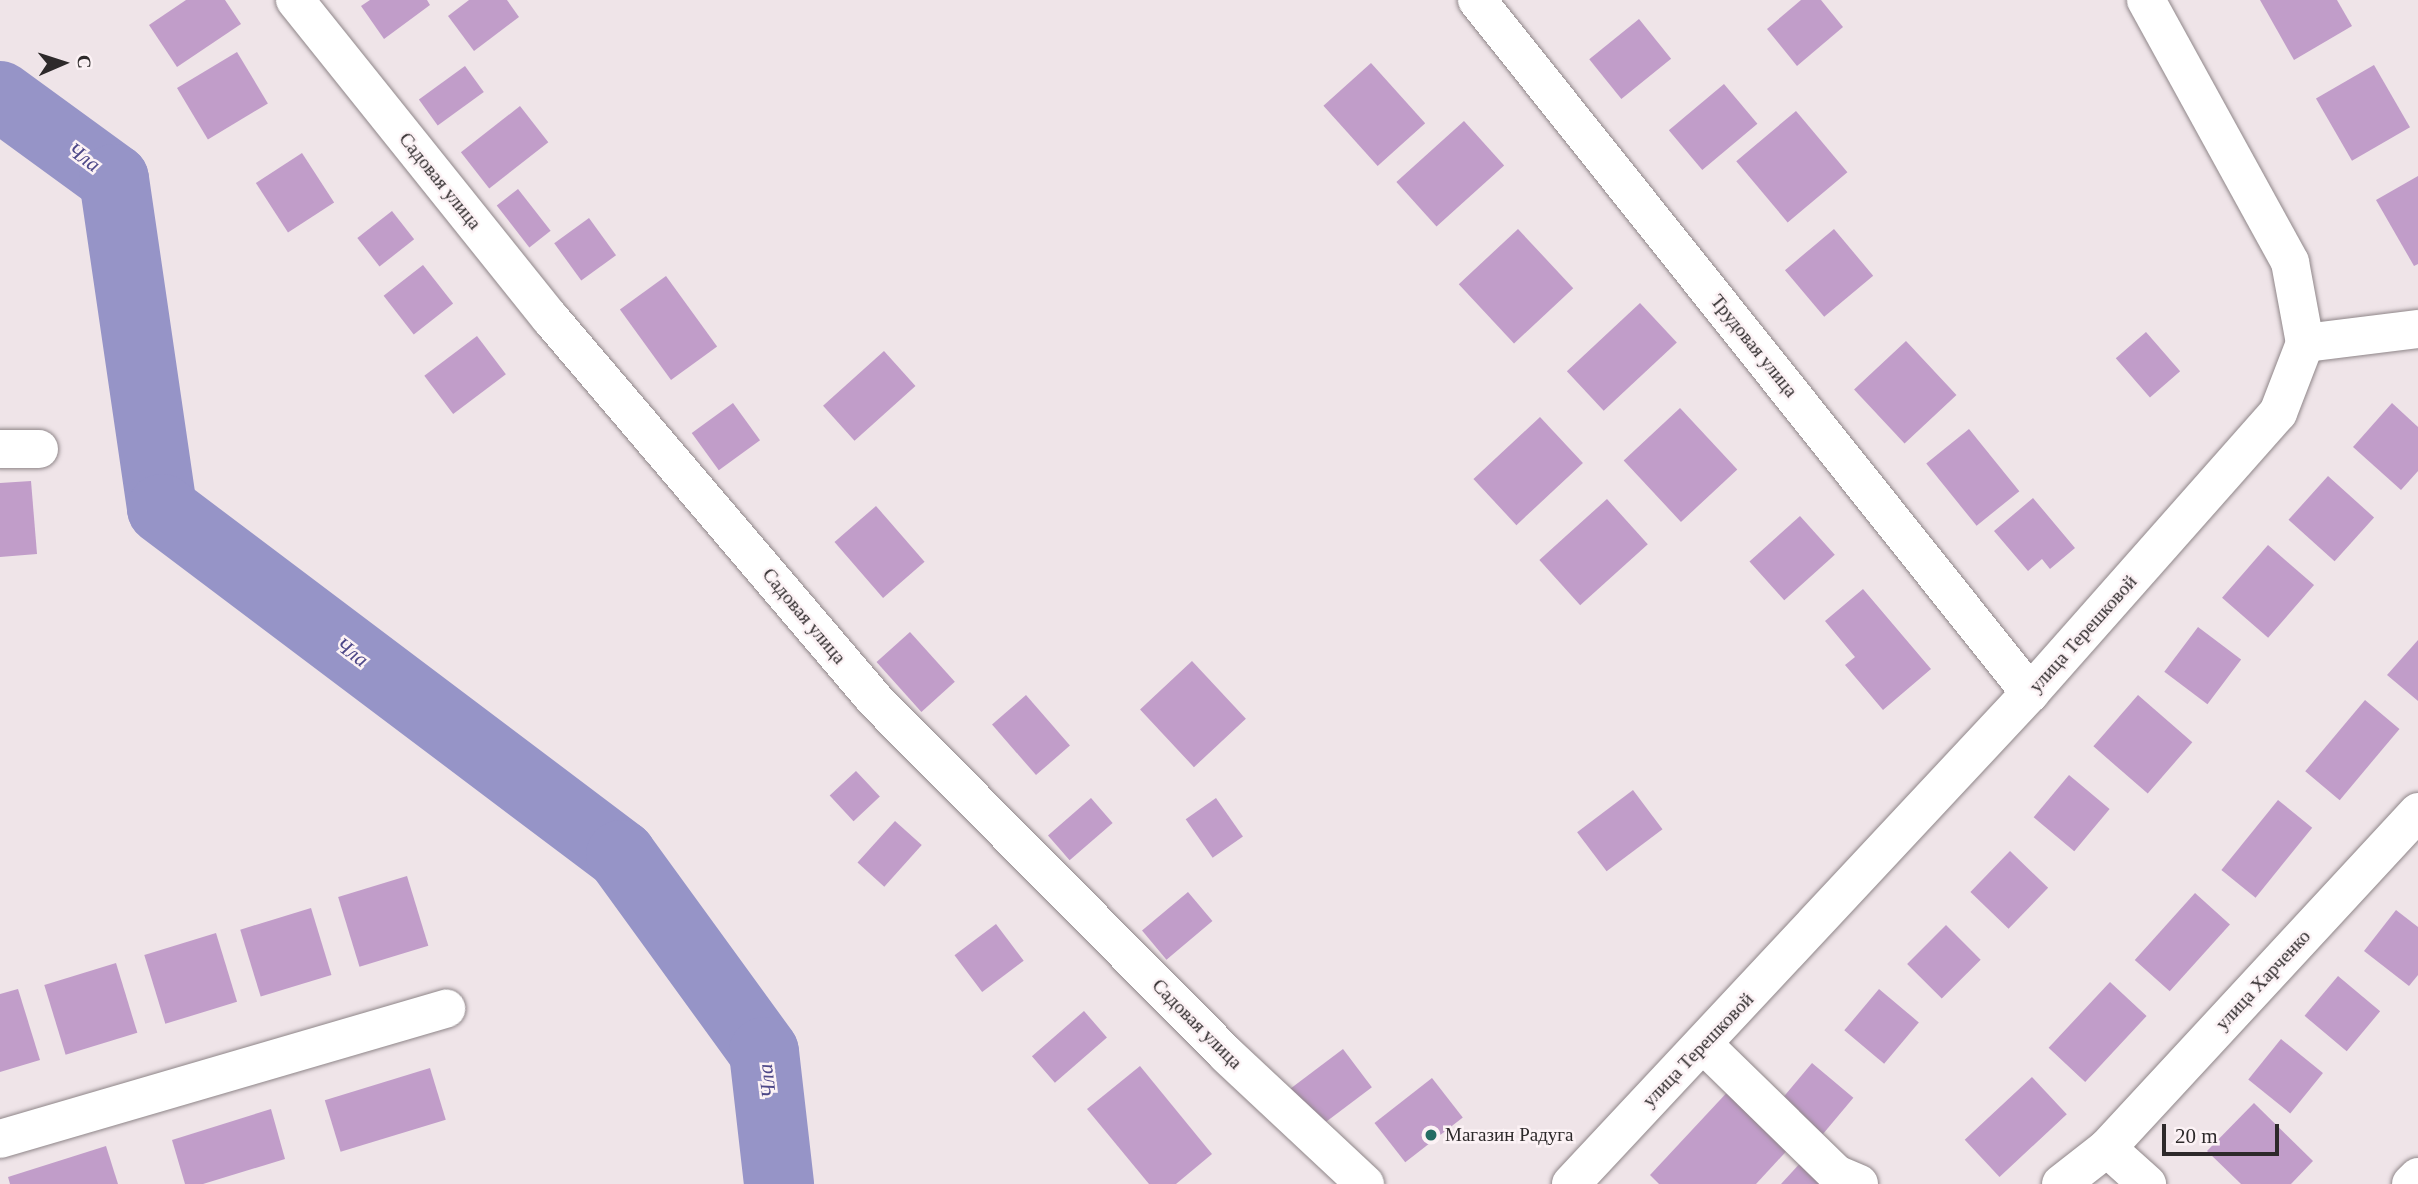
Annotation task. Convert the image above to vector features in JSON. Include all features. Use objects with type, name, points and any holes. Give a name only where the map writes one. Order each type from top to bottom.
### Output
[{"type":"street","name":"Садовая улица","points":[[295,0],[550,318],[873,698],[1227,1055],[1365,1184]]},
{"type":"street","name":"Трудовая улица","points":[[1477,0],[2030,693]]},
{"type":"street","points":[[2146,0],[2290,262],[2305,344],[2418,329]]},
{"type":"street","name":"улица Терешковой","points":[[1577,1182],[2030,693],[2278,413],[2305,344]]},
{"type":"street","points":[[0,449],[39,449]]},
{"type":"street","name":"улица Харченко","points":[[2061,1184],[2107,1148],[2418,812]]},
{"type":"street","points":[[0,1139],[446,1009]]},
{"type":"street","points":[[1703,1044],[1836,1174],[1859,1184]]},
{"type":"street","points":[[2107,1148],[2147,1184]]},
{"type":"street","points":[[2412,1184],[2418,1177]]},
{"type":"building","points":[[186,0],[225,0],[241,24],[177,67],[149,25]]},
{"type":"building","points":[[370,0],[427,0],[430,5],[384,39],[361,6]]},
{"type":"building","points":[[469,0],[507,0],[519,17],[474,51],[448,16]]},
{"type":"building","points":[[1801,0],[1821,0],[1843,27],[1797,66],[1767,29]]},
{"type":"building","points":[[2260,0],[2337,0],[2352,26],[2294,60]]},
{"type":"building","points":[[1639,19],[1671,59],[1621,99],[1589,59]]},
{"type":"building","points":[[237,52],[268,103],[208,139],[177,88]]},
{"type":"building","points":[[1371,63],[1425,123],[1378,166],[1323,106]]},
{"type":"building","points":[[2374,65],[2410,127],[2352,161],[2316,98]]},
{"type":"building","points":[[465,66],[484,92],[438,125],[419,100]]},
{"type":"building","points":[[1724,84],[1757,124],[1702,170],[1669,130]]},
{"type":"building","points":[[520,106],[548,142],[489,188],[461,152]]},
{"type":"building","points":[[1796,111],[1847,172],[1788,222],[1736,161]]},
{"type":"building","points":[[1464,121],[1504,166],[1437,226],[1396,182]]},
{"type":"building","points":[[302,153],[334,202],[288,232],[256,183]]},
{"type":"building","points":[[2418,176],[2418,264],[2414,266],[2376,200]]},
{"type":"building","points":[[518,189],[551,231],[529,247],[497,206]]},
{"type":"building","points":[[392,211],[414,239],[379,266],[357,238]]},
{"type":"building","points":[[589,218],[616,255],[581,280],[554,243]]},
{"type":"building","points":[[1518,229],[1573,288],[1514,343],[1459,284]]},
{"type":"building","points":[[1834,229],[1873,276],[1824,317],[1785,270]]},
{"type":"building","points":[[423,265],[453,304],[414,334],[384,296]]},
{"type":"building","points":[[666,276],[717,346],[671,380],[620,310]]},
{"type":"building","points":[[1640,303],[1677,342],[1604,411],[1567,371]]},
{"type":"building","points":[[2146,332],[2180,371],[2150,397],[2116,358]]},
{"type":"building","points":[[477,336],[506,374],[453,414],[424,376]]},
{"type":"building","points":[[1906,341],[1956,395],[1905,444],[1854,389]]},
{"type":"building","points":[[884,351],[915,386],[855,441],[823,406]]},
{"type":"building","points":[[733,403],[760,440],[719,470],[692,433]]},
{"type":"building","points":[[2392,403],[2418,427],[2418,471],[2401,490],[2353,447]]},
{"type":"building","points":[[1680,408],[1737,469],[1681,522],[1624,461]]},
{"type":"building","points":[[1540,417],[1583,463],[1516,525],[1473,479]]},
{"type":"building","points":[[1969,429],[2019,491],[1977,526],[1926,464]]},
{"type":"building","points":[[2328,476],[2374,517],[2335,561],[2289,520]]},
{"type":"building","points":[[31,481],[37,554],[0,557],[0,483]]},
{"type":"building","points":[[2033,498],[2075,548],[2050,569],[2042,559],[2028,571],[1994,531]]},
{"type":"building","points":[[1607,499],[1648,544],[1580,605],[1539,560]]},
{"type":"building","points":[[876,506],[925,562],[883,598],[834,542]]},
{"type":"building","points":[[1800,516],[1835,555],[1784,600],[1749,562]]},
{"type":"building","points":[[2268,545],[2314,585],[2268,638],[2222,598]]},
{"type":"building","points":[[1863,589],[1931,669],[1883,710],[1845,665],[1855,657],[1825,621]]},
{"type":"building","points":[[2198,627],[2241,659],[2207,704],[2164,672]]},
{"type":"building","points":[[910,632],[955,682],[921,712],[877,662]]},
{"type":"building","points":[[2418,640],[2418,701],[2387,675]]},
{"type":"building","points":[[1192,661],[1246,719],[1194,767],[1140,709]]},
{"type":"building","points":[[1026,695],[1070,746],[1036,775],[992,725]]},
{"type":"building","points":[[2138,695],[2192,742],[2148,794],[2093,746]]},
{"type":"building","points":[[2365,700],[2399,729],[2340,800],[2305,771]]},
{"type":"building","points":[[856,771],[880,797],[854,821],[830,796]]},
{"type":"building","points":[[2069,775],[2110,809],[2074,851],[2034,817]]},
{"type":"building","points":[[1633,790],[1662,829],[1607,871],[1577,832]]},
{"type":"building","points":[[1091,798],[1113,823],[1070,860],[1048,835]]},
{"type":"building","points":[[1216,798],[1243,837],[1213,858],[1186,819]]},
{"type":"building","points":[[2278,800],[2312,828],[2256,898],[2221,870]]},
{"type":"building","points":[[895,821],[922,845],[884,887],[858,863]]},
{"type":"building","points":[[2010,851],[2048,888],[2009,929],[1970,892]]},
{"type":"building","points":[[407,876],[428,946],[359,967],[338,897]]},
{"type":"building","points":[[1188,892],[1212,921],[1166,960],[1142,931]]},
{"type":"building","points":[[2195,893],[2230,924],[2170,991],[2135,960]]},
{"type":"building","points":[[311,908],[331,975],[261,997],[240,930]]},
{"type":"building","points":[[2396,910],[2418,927],[2418,975],[2409,986],[2364,951]]},
{"type":"building","points":[[996,924],[1024,961],[982,992],[954,955]]},
{"type":"building","points":[[1946,925],[1981,960],[1942,999],[1907,964]]},
{"type":"building","points":[[216,933],[237,1002],[165,1024],[144,955]]},
{"type":"building","points":[[116,963],[137,1033],[66,1055],[44,985]]},
{"type":"building","points":[[2338,976],[2380,1011],[2347,1051],[2305,1016]]},
{"type":"building","points":[[2110,982],[2147,1016],[2085,1082],[2049,1048]]},
{"type":"building","points":[[18,989],[40,1060],[0,1072],[0,994]]},
{"type":"building","points":[[1879,989],[1919,1022],[1884,1064],[1844,1030]]},
{"type":"building","points":[[1084,1011],[1107,1037],[1055,1083],[1032,1056]]},
{"type":"building","points":[[2281,1039],[2323,1073],[2290,1113],[2248,1079]]},
{"type":"building","points":[[1343,1049],[1372,1087],[1315,1130],[1286,1092]]},
{"type":"building","points":[[1812,1063],[1853,1098],[1823,1134],[1781,1100]]},
{"type":"building","points":[[1140,1066],[1212,1154],[1176,1184],[1149,1184],[1087,1109]]},
{"type":"building","points":[[430,1068],[446,1120],[341,1152],[325,1100]]},
{"type":"building","points":[[2032,1077],[2067,1114],[1999,1177],[1965,1140]]},
{"type":"building","points":[[1432,1078],[1463,1117],[1405,1162],[1374,1123]]},
{"type":"building","points":[[1733,1086],[1794,1143],[1756,1184],[1659,1184],[1650,1175]]},
{"type":"building","points":[[2254,1103],[2313,1161],[2291,1184],[2241,1184],[2207,1151]]},
{"type":"building","points":[[271,1109],[285,1159],[203,1184],[185,1184],[172,1140]]},
{"type":"building","points":[[106,1146],[118,1184],[10,1184],[8,1177]]},
{"type":"building","points":[[1803,1160],[1829,1184],[1781,1184]]},
{"type":"waterway","name":"Чла","points":[[0,96],[114,179],[162,509],[621,855],[764,1052],[779,1184]]},
{"type":"place","name":"Магазин Радуга","points":[[1431,1135]]}]
